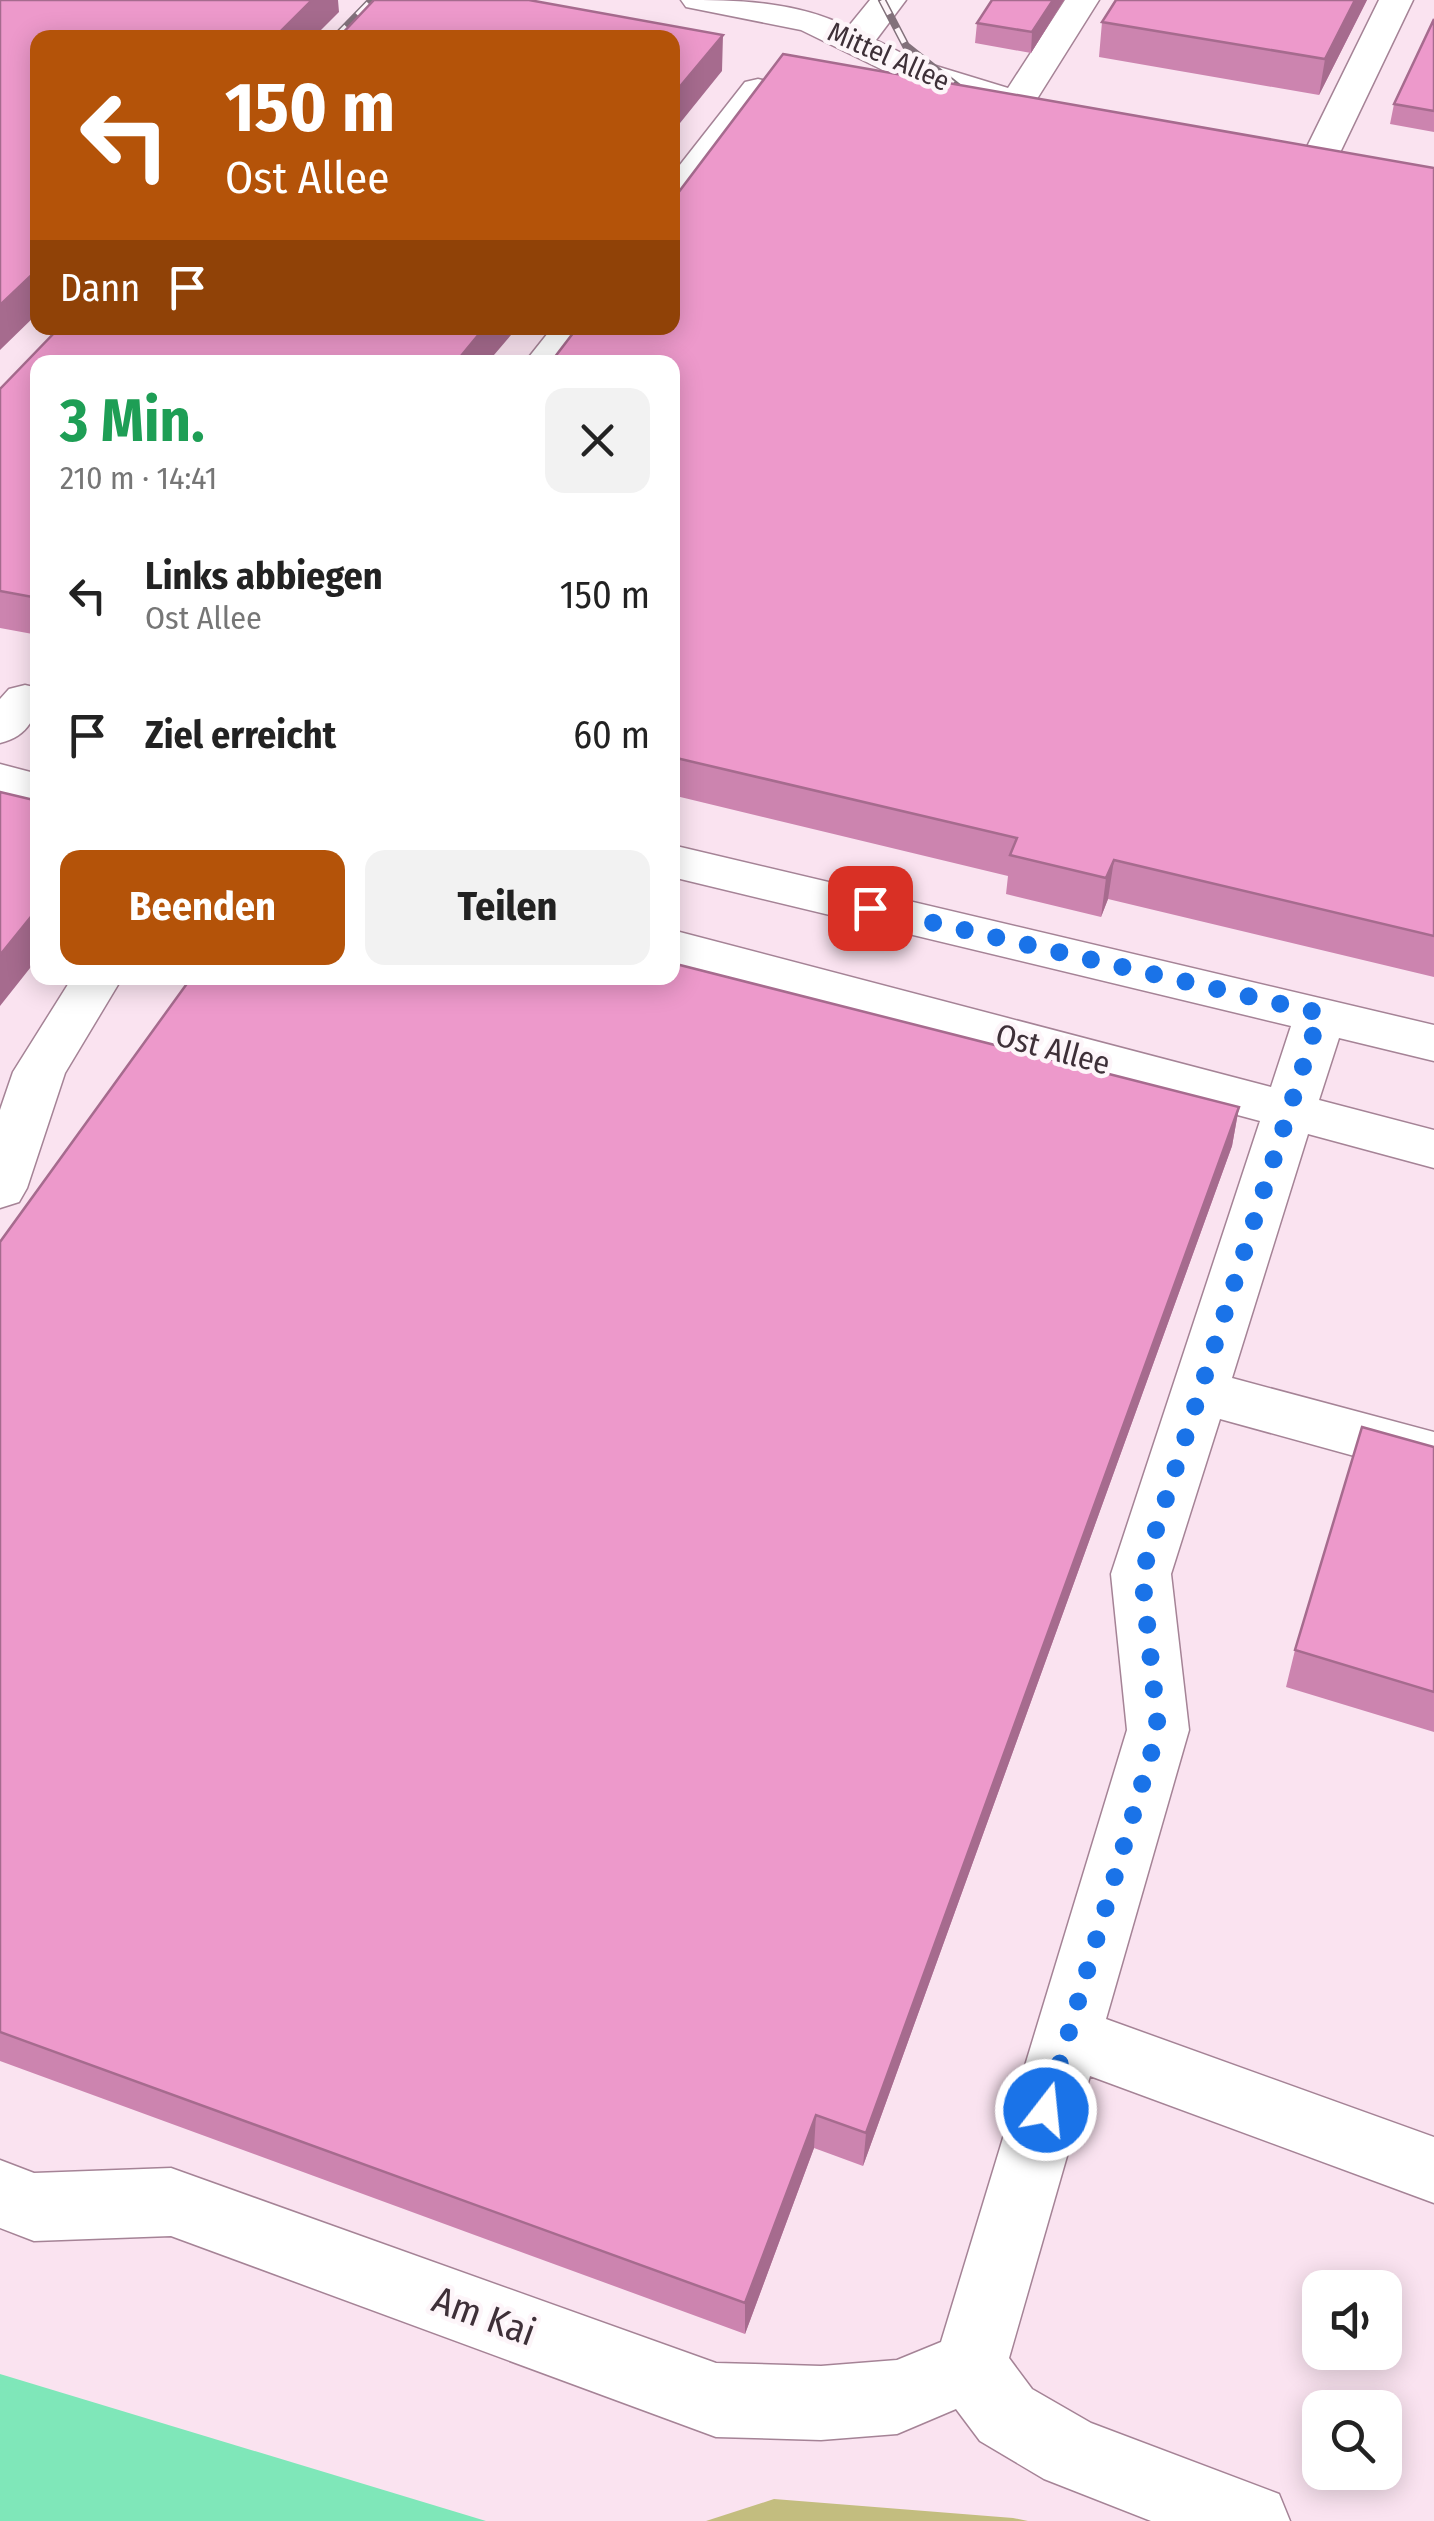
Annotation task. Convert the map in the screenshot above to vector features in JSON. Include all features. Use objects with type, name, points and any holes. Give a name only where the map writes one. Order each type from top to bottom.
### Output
[{"type":"lane","name":"Mittel Allee","points":[[698,0],[819,11],[855,47],[952,86],[1054,111]]},
{"type":"lane","points":[[855,47],[868,22],[888,0]]},
{"type":"lane","points":[[1017,102],[1082,0]]},
{"type":"lane","points":[[1280,154],[1335,163],[1396,0]]},
{"type":"lane","points":[[680,190],[819,11]]},
{"type":"lane","points":[[551,355],[566,335]]},
{"type":"lane","points":[[0,748],[30,755]]},
{"type":"lane","points":[[0,780],[30,787]]},
{"type":"lane","points":[[680,863],[1434,1043]]},
{"type":"lane","points":[[680,875],[723,874]]},
{"type":"lane","points":[[680,942],[723,874]]},
{"type":"lane","name":"Ost Allee","points":[[680,949],[1434,1149]]},
{"type":"lane","points":[[0,1188],[39,1072],[94,985]]},
{"type":"lane","points":[[1252,2521],[1070,2453],[1006,2414],[970,2366],[1158,1730],[1142,1574],[1320,1013]]},
{"type":"lane","points":[[1198,1391],[1434,1455]]},
{"type":"lane","points":[[1067,2036],[1434,2170]]},
{"type":"lane","name":"Am Kai","points":[[0,2194],[34,2207],[171,2202],[716,2400],[821,2403],[897,2397],[970,2366]]},
{"type":"shaded area","points":[[0,2374],[486,2521],[0,2521]]},
{"type":"shaded area","points":[[774,2499],[1013,2518],[1028,2521],[706,2521]]},
{"type":"building","points":[[0,0],[312,0],[282,30],[30,30],[30,277],[0,305]]},
{"type":"building","points":[[374,0],[529,0],[723,35],[680,86],[680,30],[346,30]]},
{"type":"building","points":[[992,0],[1053,0],[1032,32],[977,23]]},
{"type":"building","points":[[1116,0],[1355,0],[1325,59],[1102,22]]},
{"type":"building","points":[[1434,19],[1434,111],[1394,104]]},
{"type":"building","points":[[783,54],[1434,168],[1434,936],[1114,860],[1106,878],[1010,855],[1017,838],[680,759],[680,355],[556,355],[572,335],[680,335],[680,190]]},
{"type":"building","points":[[52,335],[478,335],[462,355],[33,355]]},
{"type":"building","points":[[30,358],[30,597],[0,591],[0,389]]},
{"type":"building","points":[[0,792],[30,799],[30,918],[0,955]]},
{"type":"building","points":[[680,965],[1239,1107],[866,2133],[816,2115],[745,2303],[0,2032],[0,1242],[186,985],[680,985]]},
{"type":"building","points":[[1362,1427],[1434,1447],[1434,1692],[1295,1650]]},
{"type":"railway","points":[[343,30],[372,0]]},
{"type":"railway","points":[[882,0],[906,46],[974,100]]},
{"type":"route","points":[[870,908],[1320,1013],[1142,1574],[1158,1730],[1046,2110]]}]
